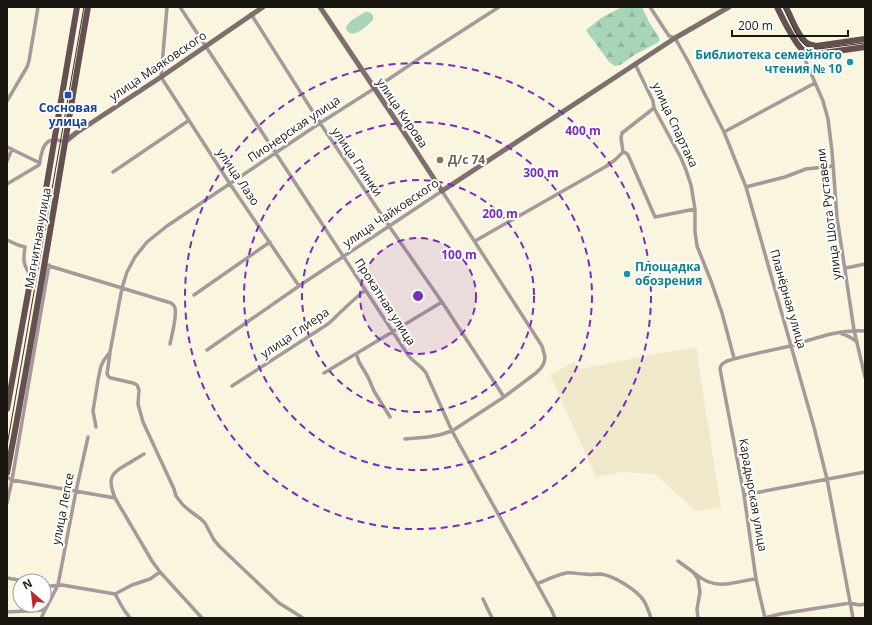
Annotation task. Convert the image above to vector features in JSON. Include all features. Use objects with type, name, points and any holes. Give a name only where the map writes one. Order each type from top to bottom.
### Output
[{"type":"main road","name":"Магнитная улица","points":[[7,409],[78,7]]},
{"type":"main road","name":"Магнитная улица","points":[[7,473],[47,265],[65,142],[88,7]]},
{"type":"main road","name":"улица Маяковского","points":[[65,142],[76,133],[161,77],[262,7]]},
{"type":"main road","name":"улица Кирова","points":[[320,7],[403,130],[442,191]]},
{"type":"main road","name":"улица Чайковского","points":[[442,191],[674,38],[729,7]]},
{"type":"main road","points":[[777,7],[796,43],[804,52],[816,54],[865,47]]},
{"type":"main road","points":[[786,7],[799,34],[806,42],[816,46],[865,39]]},
{"type":"street","points":[[7,101],[29,61],[38,7]]},
{"type":"street","points":[[161,77],[167,7]]},
{"type":"street","name":"Прокатная улица","points":[[180,7],[410,358],[420,365],[426,372],[452,431],[555,618]]},
{"type":"street","name":"Пионерская улица","points":[[122,288],[134,257],[147,242],[167,226],[320,123],[499,7]]},
{"type":"street","name":"Планёрная улица","points":[[650,7],[669,36],[674,38],[689,63],[724,132],[746,187],[827,479],[853,618]]},
{"type":"street","name":"улица Глинки","points":[[251,14],[320,123],[442,302],[504,397]]},
{"type":"street","name":"улица Шота Руставели","points":[[804,52],[806,62],[823,101],[828,119],[837,217],[846,268],[854,330],[865,377]]},
{"type":"street","name":"улица Спартака","points":[[635,64],[653,101],[654,108],[681,158],[691,184],[695,209],[695,232],[697,246],[722,313],[734,358]]},
{"type":"street","name":"улица Лазо","points":[[161,77],[188,121],[299,286]]},
{"type":"street","points":[[724,132],[815,83]]},
{"type":"street","points":[[623,152],[621,138],[622,133],[654,108]]},
{"type":"street","points":[[113,172],[188,121]]},
{"type":"street","points":[[7,184],[39,165],[44,147],[48,142],[54,140],[65,142]]},
{"type":"street","points":[[7,147],[40,163]]},
{"type":"street","points":[[7,162],[12,149]]},
{"type":"street","points":[[623,152],[626,152],[628,155],[655,218],[695,209]]},
{"type":"street","points":[[474,241],[605,167],[623,152]]},
{"type":"street","points":[[746,187],[806,170],[833,166]]},
{"type":"street","name":"улица Чайковского","points":[[207,350],[299,286],[442,191]]},
{"type":"street","name":"улица Кирова","points":[[442,191],[544,352],[544,363],[539,372],[504,397]]},
{"type":"street","points":[[7,240],[25,247],[24,262],[31,277]]},
{"type":"street","points":[[194,295],[270,242]]},
{"type":"street","points":[[846,268],[865,264]]},
{"type":"street","points":[[7,503],[47,265],[168,301],[173,304],[175,309],[170,344]]},
{"type":"street","points":[[122,288],[110,352],[107,372],[108,376],[137,385],[138,404],[143,422],[179,501],[205,523],[214,540],[225,552],[279,603],[304,618]]},
{"type":"street","name":"улица Глиера","points":[[232,386],[328,324],[365,290]]},
{"type":"street","points":[[324,373],[442,302]]},
{"type":"street","points":[[734,358],[791,345],[822,336],[854,330],[865,331]]},
{"type":"street","points":[[839,333],[852,338],[858,343]]},
{"type":"street","points":[[96,427],[93,411],[98,380],[101,366],[110,352]]},
{"type":"street","points":[[357,353],[359,362],[390,418]]},
{"type":"street","name":"Карадырская улица","points":[[734,358],[726,360],[720,369],[744,495],[756,579],[765,618]]},
{"type":"street","points":[[405,439],[428,437],[452,431],[504,397]]},
{"type":"street","name":"улица Лепсе","points":[[52,597],[58,585],[88,437]]},
{"type":"street","points":[[144,454],[118,470],[113,475],[111,481],[115,498],[152,561],[160,572],[202,618]]},
{"type":"street","points":[[744,495],[865,472]]},
{"type":"street","points":[[7,477],[12,480],[115,498]]},
{"type":"street","points":[[678,561],[711,583],[726,584],[756,579]]},
{"type":"street","points":[[52,586],[62,585],[114,594],[150,579],[160,572]]},
{"type":"street","points":[[693,572],[698,579],[700,592],[697,609],[698,618]]},
{"type":"street","points":[[537,584],[564,573],[605,575],[624,584],[639,595],[644,601],[651,618]]},
{"type":"street","points":[[114,594],[130,618]]},
{"type":"street","points":[[483,599],[492,618]]},
{"type":"street","points":[[765,618],[780,614],[850,603],[859,605],[865,604]]},
{"type":"shaded area","points":[[697,348],[721,508],[696,511],[655,474],[623,472],[596,477],[550,375],[574,362],[580,369],[666,352]]},
{"type":"green space","points":[[622,7],[642,7],[649,22],[659,37],[659,42],[636,54],[620,65],[615,66],[609,62],[586,30],[601,18]]},
{"type":"green space","points":[[365,12],[371,13],[373,20],[359,32],[351,34],[348,32],[346,28],[348,24]]},
{"type":"tram line","points":[[7,446],[84,7]]},
{"type":"tram line","points":[[783,7],[793,28],[803,43],[808,47],[818,49],[865,43]]},
{"type":"place","name":"Библиотека семейного чтения № 10","points":[[850,62]]},
{"type":"place","name":"Сосновая улица","points":[[68,95]]},
{"type":"place","name":"Д/с 74","points":[[440,160]]},
{"type":"place","name":"Площадка обозрения","points":[[627,274]]}]
